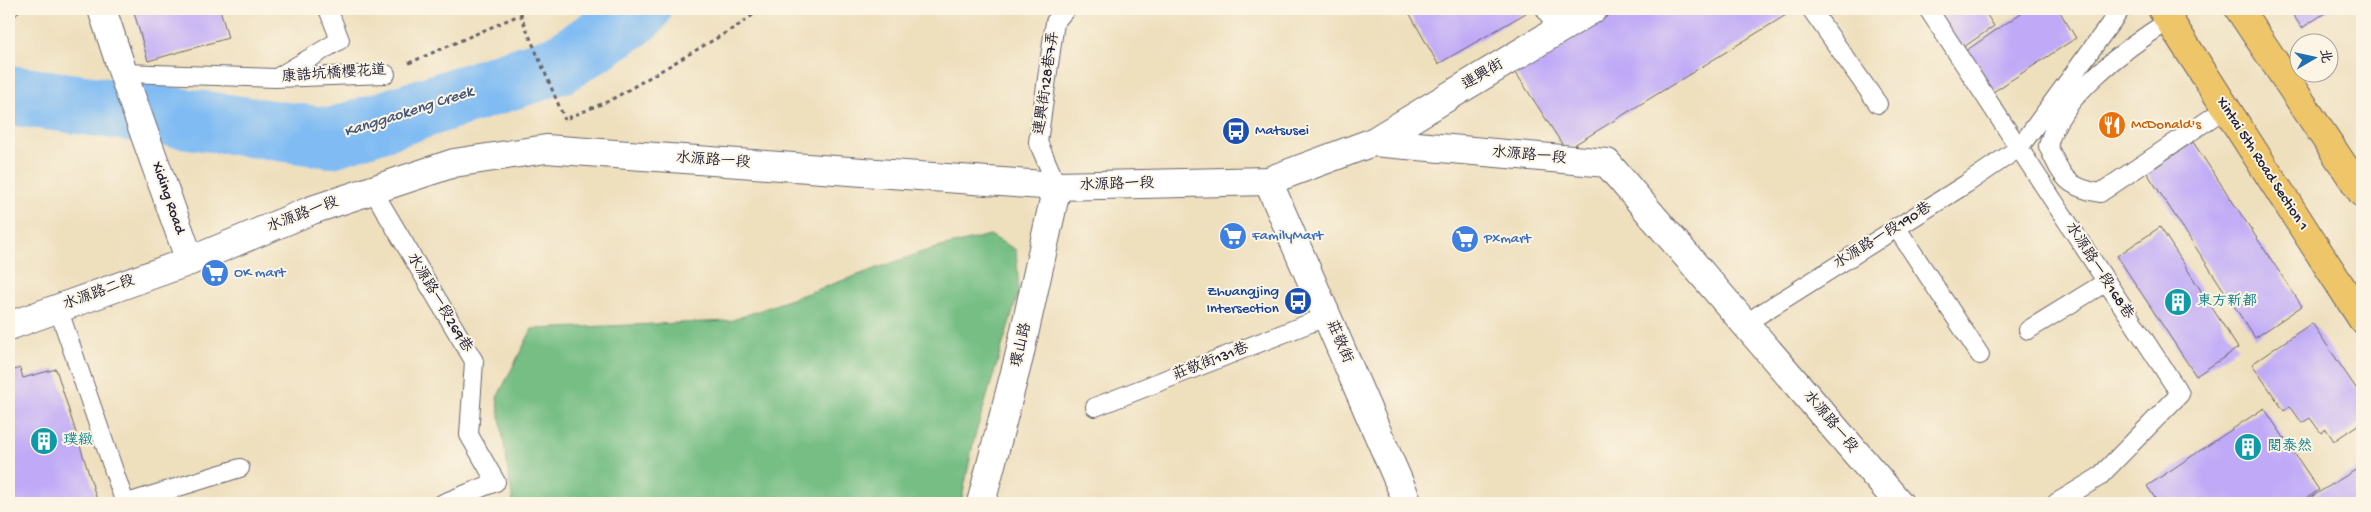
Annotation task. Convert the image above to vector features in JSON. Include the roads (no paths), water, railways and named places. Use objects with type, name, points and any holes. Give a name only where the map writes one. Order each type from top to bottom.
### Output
[{"type":"main road","points":[[2240,9],[2362,193]]},
{"type":"main road","name":"Xintai 5th Road Section 1","points":[[2166,14],[2362,319]]},
{"type":"street","points":[[102,9],[125,79]]},
{"type":"street","name":"連興街","points":[[1373,142],[1551,19],[1593,9]]},
{"type":"street","name":"Xiding Road","points":[[125,79],[190,261]]},
{"type":"street","name":"水源路一段","points":[[190,261],[312,210],[454,163],[546,149],[1057,186],[1268,180],[1373,142],[1607,163],[1746,323],[1897,502]]},
{"type":"street","name":"莊敬街","points":[[1268,180],[1328,316],[1405,502]]},
{"type":"street","name":"環山路","points":[[981,503],[1019,357],[1057,186]]},
{"type":"street","name":"水源路二段","points":[[9,326],[190,261]]},
{"type":"lane","points":[[275,78],[340,40],[328,9]]},
{"type":"lane","name":"連興街128巷7弄","points":[[1057,186],[1038,142],[1055,22],[1066,9]]},
{"type":"lane","points":[[1811,9],[1878,104]]},
{"type":"lane","name":"水源路一段168巷","points":[[1928,9],[2180,394],[2099,477],[2056,503]]},
{"type":"lane","points":[[2020,148],[2121,9]]},
{"type":"lane","points":[[2166,14],[2148,34],[2094,78],[2069,103],[2051,131],[2048,146],[2063,177],[2081,190],[2100,193],[2226,108]]},
{"type":"lane","name":"康誥坑橋櫻花道","points":[[125,79],[275,78],[386,74]]},
{"type":"lane","name":"水源路一段190巷","points":[[1746,323],[2020,148]]},
{"type":"lane","name":"水源路一段269巷","points":[[372,189],[474,361],[469,435],[496,482],[443,503]]},
{"type":"lane","points":[[1896,227],[1980,355]]},
{"type":"lane","points":[[2028,330],[2106,282]]},
{"type":"lane","points":[[58,308],[126,503],[240,468]]},
{"type":"lane","name":"莊敬街131巷","points":[[1095,407],[1328,316]]},
{"type":"waterway","name":"Kanggaokeng Creek","points":[[9,95],[331,138],[560,64],[631,18],[641,9]]},
{"type":"place","name":"McDonald's","points":[[2112,125]]},
{"type":"place","name":"Matsusei","points":[[1236,131]]},
{"type":"place","name":"FamilyMart","points":[[1233,236]]},
{"type":"place","name":"Pxmart","points":[[1465,239]]},
{"type":"place","name":"OK mart","points":[[215,273]]},
{"type":"place","name":"Zhuangjing Intersection","points":[[1298,301]]},
{"type":"place","name":"東方新都","points":[[2178,302]]},
{"type":"place","name":"璞緻","points":[[44,441]]},
{"type":"place","name":"閱泰然","points":[[2248,447]]}]
